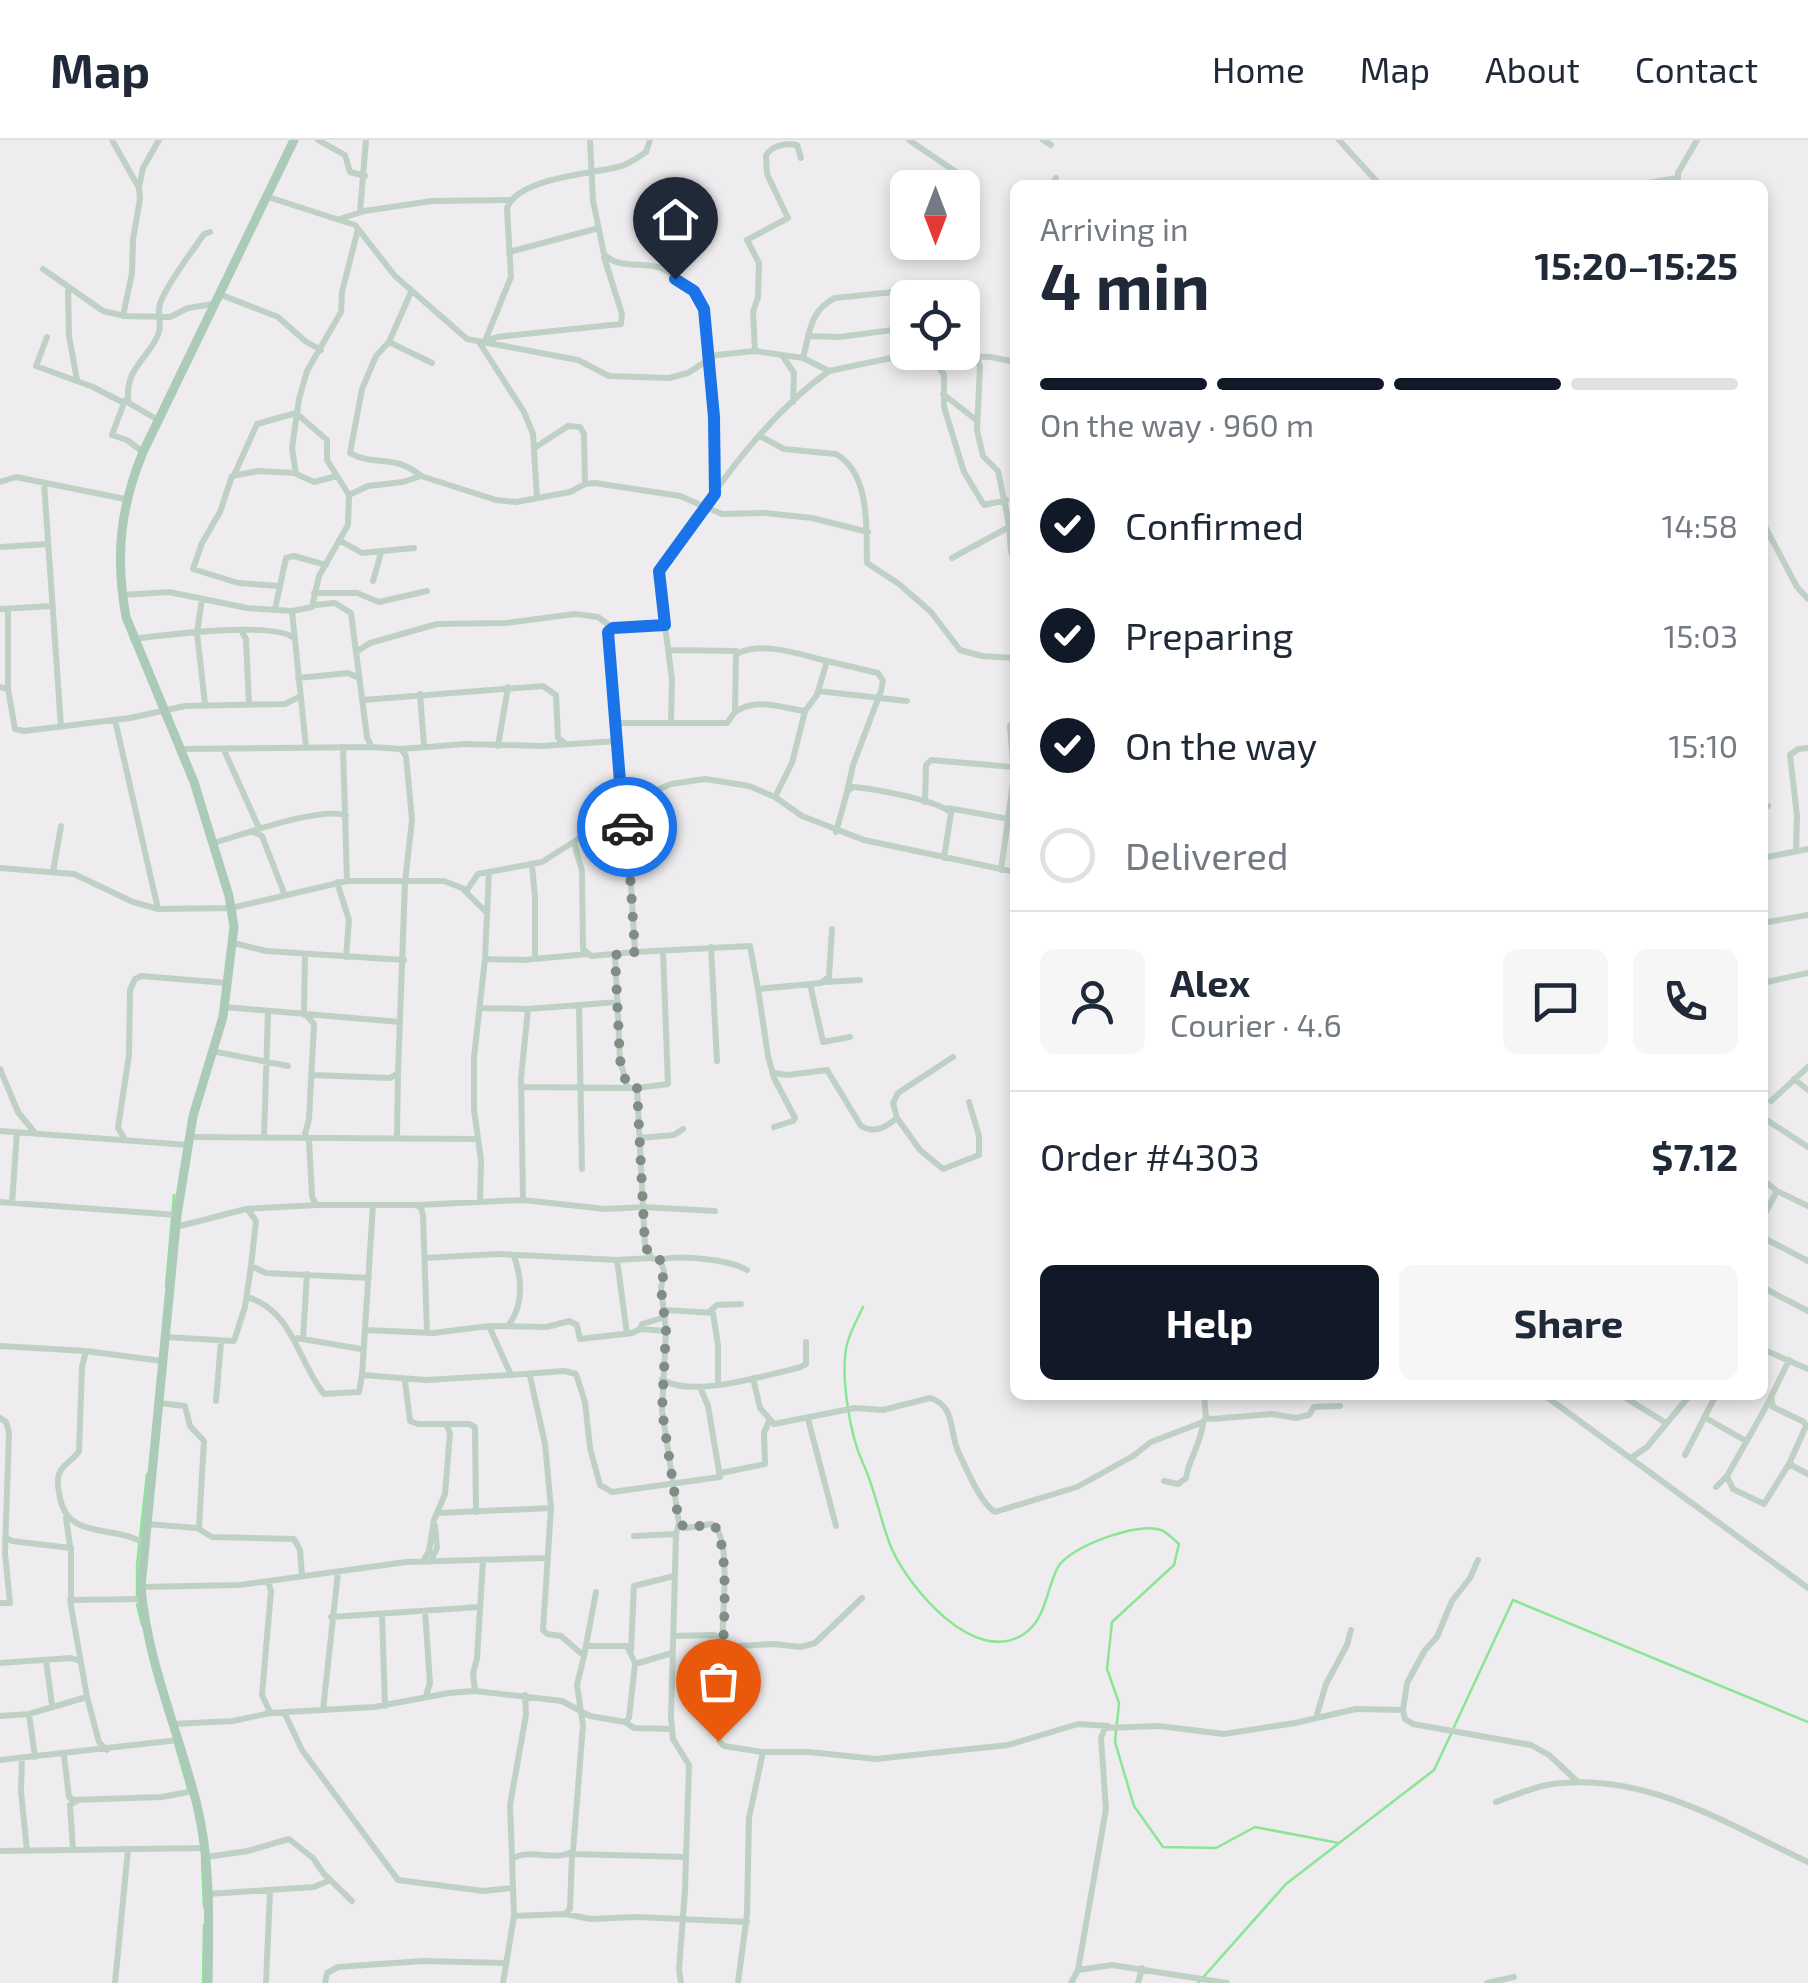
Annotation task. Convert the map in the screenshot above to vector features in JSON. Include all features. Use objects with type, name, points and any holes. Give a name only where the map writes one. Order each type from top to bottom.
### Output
[{"type":"main road","points":[[208,1983],[206,1853],[193,1791],[148,1634],[141,1587],[177,1215],[188,1141],[224,1007],[234,943],[231,908],[214,843],[180,749],[133,639],[122,595],[122,528],[125,499],[143,452],[294,140]]},
{"type":"street","points":[[112,140],[139,188]]},
{"type":"street","points":[[123,316],[132,272],[139,188],[143,168],[158,140]]},
{"type":"street","points":[[318,140],[345,154],[350,172],[365,176]]},
{"type":"street","points":[[360,212],[366,140]]},
{"type":"street","points":[[482,342],[497,336],[621,324],[622,314],[599,228],[590,172],[590,140]]},
{"type":"street","points":[[339,220],[360,212],[444,200],[510,200],[531,186],[622,167],[646,152],[650,140]]},
{"type":"street","points":[[909,140],[953,170]]},
{"type":"street","points":[[1339,140],[1375,180]]},
{"type":"street","points":[[1679,180],[1697,140]]},
{"type":"street","points":[[756,351],[753,312],[760,262],[748,240],[788,218],[766,174],[766,156],[772,148],[793,144],[800,158]]},
{"type":"street","points":[[265,196],[358,228],[381,261],[411,292],[467,340],[578,360],[618,377],[669,378],[688,373],[708,358],[756,351],[803,358],[829,371]]},
{"type":"street","points":[[482,342],[511,277],[507,208],[510,200]]},
{"type":"street","points":[[296,474],[292,450],[296,414],[308,371],[342,312],[342,292],[358,228]]},
{"type":"street","points":[[509,252],[599,228]]},
{"type":"street","points":[[143,452],[112,435],[138,362],[158,335],[161,301],[204,234],[210,232]]},
{"type":"street","points":[[604,254],[615,263],[662,268],[694,291],[704,309],[714,417],[715,494]]},
{"type":"street","points":[[608,270],[615,263]]},
{"type":"street","points":[[43,270],[103,311],[123,316],[170,317],[188,308],[213,304]]},
{"type":"street","points":[[68,288],[69,336],[77,381]]},
{"type":"street","points":[[411,292],[360,393],[350,452],[360,458],[404,463],[421,476],[496,500],[516,502],[570,492],[584,484],[680,496],[722,514],[812,518],[868,532]]},
{"type":"street","points":[[803,358],[813,316],[830,300],[890,292]]},
{"type":"street","points":[[219,294],[278,316],[303,340],[321,350]]},
{"type":"street","points":[[808,336],[838,337],[890,330]]},
{"type":"street","points":[[46,338],[36,366],[125,400],[159,421]]},
{"type":"street","points":[[389,342],[432,363]]},
{"type":"street","points":[[482,342],[534,434],[537,498]]},
{"type":"street","points":[[781,354],[794,373],[793,402]]},
{"type":"street","points":[[980,357],[1010,361]]},
{"type":"street","points":[[671,722],[670,650],[659,571],[760,436],[793,402],[829,371],[890,358]]},
{"type":"street","points":[[941,370],[943,394],[958,455],[972,486],[984,506],[1006,500]]},
{"type":"street","points":[[978,370],[976,420],[983,456],[998,471],[1010,522]]},
{"type":"street","points":[[943,394],[976,420]]},
{"type":"street","points":[[279,586],[238,583],[193,569],[257,424],[296,414]]},
{"type":"street","points":[[296,414],[327,440],[327,460],[348,494],[348,525],[314,593],[315,605]]},
{"type":"street","points":[[535,448],[568,426],[580,426],[584,434],[584,484]]},
{"type":"street","points":[[760,436],[784,449],[836,454],[842,458],[857,478],[868,532],[866,563],[900,584],[931,612],[957,647],[972,655],[1010,658]]},
{"type":"street","points":[[235,473],[296,474],[312,482],[337,476]]},
{"type":"street","points":[[348,494],[421,476]]},
{"type":"street","points":[[0,482],[16,477],[125,499]]},
{"type":"street","points":[[44,483],[61,728]]},
{"type":"street","points":[[952,558],[1010,528]]},
{"type":"street","points":[[1768,532],[1797,588],[1808,599]]},
{"type":"street","points":[[339,540],[362,552],[414,548]]},
{"type":"street","points":[[0,547],[48,544]]},
{"type":"street","points":[[374,581],[381,553]]},
{"type":"street","points":[[276,609],[289,556],[326,564]]},
{"type":"street","points":[[314,593],[357,593],[378,602],[427,591]]},
{"type":"street","points":[[122,595],[169,592],[247,608],[292,611],[335,603],[351,613],[355,676],[372,747]]},
{"type":"street","points":[[202,599],[197,633],[205,704]]},
{"type":"street","points":[[51,606],[4,609],[4,688],[12,725],[17,731],[61,728],[205,704],[288,703],[300,697]]},
{"type":"street","points":[[292,611],[306,747]]},
{"type":"street","points":[[356,652],[370,643],[438,624],[506,624],[574,614],[598,616],[613,628],[665,625]]},
{"type":"street","points":[[284,632],[294,626]]},
{"type":"street","points":[[613,628],[608,635],[630,852],[635,952]]},
{"type":"street","points":[[133,639],[241,631],[284,632],[294,638]]},
{"type":"street","points":[[241,631],[246,640],[249,704]]},
{"type":"street","points":[[670,650],[729,648],[737,654]]},
{"type":"street","points":[[737,654],[748,648],[801,654],[878,672],[883,681],[879,698],[853,765],[836,832]]},
{"type":"street","points":[[735,712],[737,654]]},
{"type":"street","points":[[775,797],[792,763],[805,711],[818,692],[828,661]]},
{"type":"street","points":[[298,678],[355,676]]},
{"type":"street","points":[[363,700],[534,685],[551,689],[557,698],[558,738],[566,744]]},
{"type":"street","points":[[498,746],[508,686]]},
{"type":"street","points":[[818,692],[906,700]]},
{"type":"street","points":[[420,694],[424,746]]},
{"type":"street","points":[[616,723],[727,723],[744,706],[769,704],[805,711]]},
{"type":"street","points":[[119,737],[130,718]]},
{"type":"street","points":[[116,720],[158,909]]},
{"type":"street","points":[[180,749],[402,749],[617,742]]},
{"type":"street","points":[[344,746],[342,881],[350,930],[346,957]]},
{"type":"street","points":[[1796,850],[1797,816],[1790,755],[1798,748],[1808,748]]},
{"type":"street","points":[[223,749],[231,760],[284,893]]},
{"type":"street","points":[[397,1136],[405,882],[412,808],[402,749]]},
{"type":"street","points":[[925,802],[928,761],[1010,768]]},
{"type":"street","points":[[463,889],[470,888],[478,874],[532,865],[656,790],[686,781],[735,782],[775,797],[802,816],[836,832],[1010,871]]},
{"type":"street","points":[[847,792],[859,788],[1009,819]]},
{"type":"street","points":[[944,858],[952,817],[947,808]]},
{"type":"street","points":[[214,843],[256,830],[342,814]]},
{"type":"street","points":[[1001,870],[1010,814]]},
{"type":"street","points":[[53,872],[60,826]]},
{"type":"street","points":[[574,843],[580,858],[584,949],[588,954]]},
{"type":"street","points":[[1768,857],[1808,849]]},
{"type":"street","points":[[532,865],[535,959]]},
{"type":"street","points":[[0,868],[74,874],[133,902],[158,909],[231,908],[342,881],[444,881],[463,889],[488,914]]},
{"type":"street","points":[[480,1202],[474,1057],[485,959],[489,872]]},
{"type":"street","points":[[1768,922],[1808,915]]},
{"type":"street","points":[[824,982],[829,977],[832,929]]},
{"type":"street","points":[[234,943],[256,950],[404,960]]},
{"type":"street","points":[[485,959],[750,946],[762,1031],[774,1078],[795,1118],[793,1122],[774,1126]]},
{"type":"street","points":[[711,947],[716,1060]]},
{"type":"street","points":[[524,1087],[637,1088],[668,1084],[664,951]]},
{"type":"street","points":[[305,954],[306,1015]]},
{"type":"street","points":[[615,955],[621,1067],[627,1086]]},
{"type":"street","points":[[1768,982],[1808,973]]},
{"type":"street","points":[[124,1138],[118,1128],[129,1055],[130,990],[135,979],[141,976],[228,983]]},
{"type":"street","points":[[758,989],[860,980]]},
{"type":"street","points":[[810,984],[823,1042],[850,1037]]},
{"type":"street","points":[[480,1008],[618,1002]]},
{"type":"street","points":[[578,1005],[582,1169]]},
{"type":"street","points":[[224,1007],[306,1015],[316,1020],[400,1022]]},
{"type":"street","points":[[523,1200],[521,1078],[528,1008]]},
{"type":"street","points":[[264,1137],[268,1012]]},
{"type":"street","points":[[316,1020],[306,1139],[316,1205]]},
{"type":"street","points":[[212,1052],[288,1066]]},
{"type":"street","points":[[953,1057],[898,1093],[893,1103],[897,1118],[932,1163],[943,1169],[980,1155],[979,1136],[968,1102]]},
{"type":"street","points":[[1768,1104],[1808,1068]]},
{"type":"street","points":[[0,1069],[18,1112],[35,1133]]},
{"type":"street","points":[[775,1073],[787,1076],[827,1070],[866,1128],[886,1127],[897,1118]]},
{"type":"street","points":[[312,1076],[390,1078],[398,1073]]},
{"type":"street","points":[[1794,1079],[1808,1090]]},
{"type":"street","points":[[637,1088],[645,1246],[664,1271],[662,1410],[679,1523],[671,1729],[689,1765],[681,1983]]},
{"type":"street","points":[[1768,1118],[1808,1148]]},
{"type":"street","points":[[639,1138],[674,1135],[683,1129]]},
{"type":"street","points":[[0,1131],[188,1141],[264,1137],[477,1138]]},
{"type":"street","points":[[12,1203],[16,1132]]},
{"type":"street","points":[[1768,1184],[1808,1206]]},
{"type":"street","points":[[1768,1208],[1777,1191]]},
{"type":"street","points":[[304,1206],[312,1196]]},
{"type":"street","points":[[176,1227],[246,1209],[316,1205],[523,1200],[605,1209],[715,1211]]},
{"type":"street","points":[[0,1202],[177,1215]]},
{"type":"street","points":[[363,1205],[372,1217]]},
{"type":"street","points":[[246,1297],[263,1302],[299,1338],[324,1394],[356,1394],[362,1375],[373,1205]]},
{"type":"street","points":[[416,1205],[423,1214],[427,1332]]},
{"type":"street","points":[[164,1337],[230,1343],[237,1338],[252,1266],[256,1221],[263,1208]]},
{"type":"street","points":[[246,1209],[256,1221]]},
{"type":"street","points":[[1768,1240],[1808,1261]]},
{"type":"street","points":[[507,1327],[516,1314],[520,1297],[514,1256]]},
{"type":"street","points":[[425,1258],[672,1257],[736,1263],[747,1270]]},
{"type":"street","points":[[618,1260],[626,1334]]},
{"type":"street","points":[[252,1266],[266,1273],[369,1278]]},
{"type":"street","points":[[299,1338],[307,1274]]},
{"type":"street","points":[[1768,1290],[1808,1311]]},
{"type":"street","points":[[366,1330],[427,1332],[489,1326],[547,1327],[569,1321],[578,1326],[580,1338],[626,1334],[665,1313],[710,1311],[715,1305],[740,1304]]},
{"type":"street","points":[[710,1311],[716,1326],[718,1384]]},
{"type":"street","points":[[625,1321],[640,1328],[666,1330]]},
{"type":"street","points":[[489,1326],[511,1375]]},
{"type":"street","points":[[299,1338],[361,1350]]},
{"type":"street","points":[[216,1401],[221,1342]]},
{"type":"street","points":[[665,1383],[700,1387],[806,1364],[806,1342]]},
{"type":"street","points":[[0,1346],[162,1361]]},
{"type":"street","points":[[86,1351],[80,1451],[60,1469],[58,1477],[70,1542],[70,1600],[80,1661],[99,1742],[107,1750]]},
{"type":"street","points":[[1768,1351],[1808,1370]]},
{"type":"street","points":[[1716,1488],[1727,1476],[1789,1360]]},
{"type":"street","points":[[362,1375],[404,1380],[576,1374],[600,1484],[614,1493],[765,1464],[764,1433],[769,1421]]},
{"type":"street","points":[[530,1376],[545,1444],[551,1508],[544,1632],[561,1636],[584,1656]]},
{"type":"street","points":[[753,1378],[758,1402],[774,1424],[855,1408],[880,1410],[936,1399],[952,1418],[958,1450],[981,1499],[995,1512],[1077,1486],[1152,1442],[1205,1420],[1272,1414],[1302,1418],[1314,1407],[1340,1406]]},
{"type":"street","points":[[404,1380],[408,1386],[410,1421],[475,1427],[476,1512]]},
{"type":"street","points":[[700,1387],[708,1406],[720,1475]]},
{"type":"street","points":[[1727,1476],[1734,1489],[1764,1504],[1790,1464],[1806,1426],[1773,1408],[1771,1397]]},
{"type":"street","points":[[1164,1481],[1178,1484],[1186,1478],[1190,1458],[1202,1435],[1204,1400]]},
{"type":"street","points":[[1551,1400],[1807,1584]]},
{"type":"street","points":[[1631,1400],[1666,1423]]},
{"type":"street","points":[[1631,1458],[1647,1447],[1686,1400]]},
{"type":"street","points":[[1685,1455],[1713,1400]]},
{"type":"street","points":[[158,1403],[185,1406],[190,1426],[204,1441],[198,1527]]},
{"type":"street","points":[[1704,1417],[1746,1441]]},
{"type":"street","points":[[0,1418],[8,1432],[6,1536],[10,1603],[0,1603]]},
{"type":"street","points":[[808,1418],[836,1526]]},
{"type":"street","points":[[426,1562],[435,1517],[446,1488],[450,1432],[446,1424]]},
{"type":"street","points":[[1790,1464],[1808,1474]]},
{"type":"street","points":[[435,1517],[551,1508]]},
{"type":"street","points":[[66,1518],[82,1528],[121,1532],[144,1544]]},
{"type":"street","points":[[679,1523],[686,1528],[712,1524],[721,1534],[725,1588],[719,1631],[723,1645],[718,1741],[724,1746],[876,1758],[1008,1745],[1078,1724],[1178,1727],[1224,1734],[1356,1709],[1403,1710]]},
{"type":"street","points":[[148,1524],[197,1528],[212,1536],[294,1540],[300,1550],[302,1576]]},
{"type":"street","points":[[70,1542],[82,1528]]},
{"type":"street","points":[[634,1536],[676,1534]]},
{"type":"street","points":[[6,1536],[12,1541],[70,1542]]},
{"type":"street","points":[[141,1587],[268,1582],[426,1562],[546,1558]]},
{"type":"street","points":[[475,1692],[482,1560]]},
{"type":"street","points":[[1478,1560],[1452,1601],[1437,1638],[1425,1650],[1407,1683],[1405,1719],[1413,1724],[1531,1745],[1579,1782]]},
{"type":"street","points":[[323,1710],[338,1572]]},
{"type":"street","points":[[625,1722],[630,1718],[635,1664],[631,1650],[634,1586],[674,1576]]},
{"type":"street","points":[[268,1582],[271,1591],[262,1695],[270,1713]]},
{"type":"street","points":[[566,1914],[570,1909],[582,1725],[578,1680],[596,1592]]},
{"type":"street","points":[[70,1600],[142,1598]]},
{"type":"street","points":[[723,1645],[801,1647],[815,1643],[862,1598]]},
{"type":"street","points":[[331,1617],[479,1608]]},
{"type":"street","points":[[425,1611],[430,1683],[425,1697]]},
{"type":"street","points":[[382,1614],[385,1706]]},
{"type":"street","points":[[1316,1718],[1329,1676],[1351,1630]]},
{"type":"street","points":[[673,1636],[719,1631]]},
{"type":"street","points":[[588,1646],[625,1646],[631,1650]]},
{"type":"street","points":[[635,1664],[672,1653]]},
{"type":"street","points":[[0,1663],[71,1658],[80,1661]]},
{"type":"street","points":[[46,1660],[52,1706]]},
{"type":"street","points":[[174,1724],[385,1706],[475,1692],[525,1695],[562,1702],[590,1716],[625,1722],[634,1728],[671,1729]]},
{"type":"street","points":[[503,1983],[514,1916],[510,1890],[510,1806],[526,1715],[525,1695]]},
{"type":"street","points":[[0,1716],[30,1714],[87,1697]]},
{"type":"street","points":[[284,1712],[300,1747],[398,1880],[437,1887],[510,1890]]},
{"type":"street","points":[[30,1714],[35,1757]]},
{"type":"street","points":[[582,1725],[590,1716]]},
{"type":"street","points":[[1071,1983],[1078,1970],[1106,1810],[1100,1738],[1109,1726]]},
{"type":"street","points":[[0,1760],[179,1740]]},
{"type":"street","points":[[96,1751],[99,1742]]},
{"type":"street","points":[[738,1983],[747,1922],[748,1818],[763,1752]]},
{"type":"street","points":[[64,1754],[72,1801],[72,1850]]},
{"type":"street","points":[[22,1758],[27,1851]]},
{"type":"street","points":[[1496,1802],[1542,1786],[1613,1784],[1681,1801],[1808,1862]]},
{"type":"street","points":[[72,1801],[167,1797],[193,1791]]},
{"type":"street","points":[[0,1851],[128,1849],[206,1853],[248,1851],[289,1839],[352,1901]]},
{"type":"street","points":[[115,1983],[128,1849]]},
{"type":"street","points":[[512,1860],[522,1854],[686,1857]]},
{"type":"street","points":[[208,1894],[314,1887],[330,1880]]},
{"type":"street","points":[[266,1983],[270,1891]]},
{"type":"street","points":[[514,1916],[566,1914],[591,1919],[747,1922]]},
{"type":"street","points":[[325,1983],[327,1973],[338,1967],[423,1961],[505,1963]]},
{"type":"street","points":[[1078,1970],[1112,1965],[1226,1983]]},
{"type":"street","points":[[1138,1983],[1142,1968]]},
{"type":"street","points":[[1487,1983],[1514,1977]]},
{"type":"waterway","points":[[166,1287],[174,1195]]},
{"type":"waterway","points":[[863,1307],[846,1349],[850,1422],[891,1547],[927,1601],[964,1632],[985,1640],[1005,1641],[1032,1627],[1065,1559],[1122,1532],[1151,1528],[1163,1531],[1179,1544],[1174,1565],[1112,1622],[1107,1669],[1119,1703],[1115,1742],[1134,1806],[1163,1847],[1216,1848],[1255,1827],[1339,1843]]},
{"type":"waterway","points":[[137,1596],[147,1474]]},
{"type":"waterway","points":[[1454,1727],[1513,1600],[1808,1722]]},
{"type":"waterway","points":[[137,1604],[142,1625]]},
{"type":"waterway","points":[[1198,1983],[1286,1884],[1434,1770],[1451,1734]]},
{"type":"waterway","points":[[175,1743],[188,1788]]},
{"type":"waterway","points":[[202,1860],[204,1907]]},
{"type":"waterway","points":[[203,1983],[204,1925]]},
{"type":"way so far","points":[[627,827],[635,952],[615,955],[620,1060],[627,1086],[637,1088],[645,1246],[652,1258],[660,1260],[664,1271],[662,1410],[679,1523],[686,1528],[712,1524],[721,1534],[725,1588],[718,1741]]},
{"type":"route","points":[[627,827],[608,632],[613,628],[665,625],[659,571],[715,494],[714,417],[704,309],[694,291],[675,279]]}]
